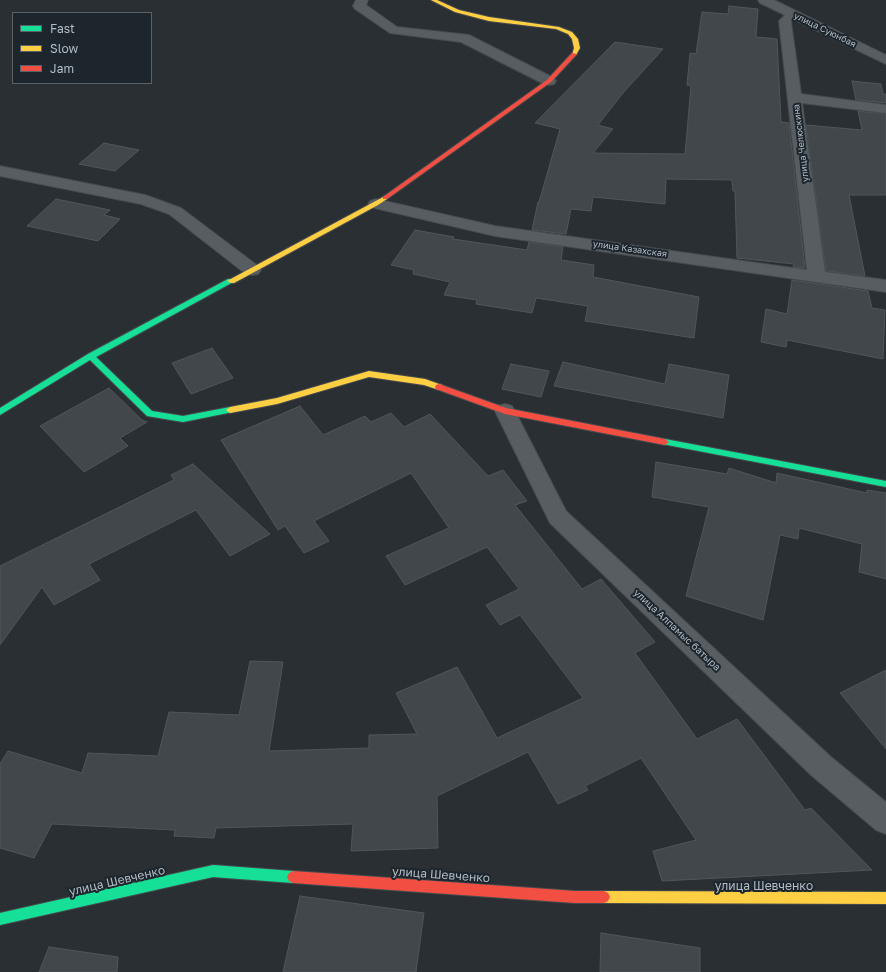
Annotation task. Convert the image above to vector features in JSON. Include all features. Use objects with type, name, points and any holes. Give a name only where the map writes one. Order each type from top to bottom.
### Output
[{"type":"street","points":[[362,0],[359,6],[394,30],[464,38],[549,81]]},
{"type":"street","points":[[0,412],[91,356],[376,204],[549,81],[574,55],[578,48],[575,39],[570,33],[557,28],[489,20],[457,11],[433,0]]},
{"type":"street","name":"улица Суюнбая","points":[[764,0],[886,60]]},
{"type":"street","name":"улица Челюскина","points":[[794,15],[785,21],[796,98],[817,276]]},
{"type":"street","points":[[796,98],[886,109]]},
{"type":"street","points":[[0,170],[145,200],[175,211],[252,270]]},
{"type":"street","name":"улица Казахская","points":[[376,204],[495,230],[886,286]]},
{"type":"street","points":[[91,356],[150,414],[183,419],[277,401],[369,374],[425,382],[505,411],[886,484]]},
{"type":"street","name":"улица Алпамыс батыра","points":[[505,411],[558,517],[821,766],[886,820]]},
{"type":"street","name":"улица Шевченко","points":[[0,919],[213,871],[575,897],[886,898]]},
{"type":"building","points":[[729,6],[758,9],[756,37],[777,39],[781,122],[789,123],[805,268],[793,267],[794,264],[737,258],[735,191],[733,191],[732,180],[666,179],[665,204],[593,197],[591,211],[571,209],[566,234],[532,230],[538,202],[560,129],[535,123],[615,42],[663,49],[623,93],[598,125],[613,129],[593,153],[685,154],[691,86],[687,85],[690,53],[696,54],[702,12],[728,14]]},
{"type":"building","points":[[852,81],[881,84],[883,94],[886,94],[886,103],[856,100]]},
{"type":"building","points":[[858,111],[886,114],[886,195],[849,195],[865,276],[826,271],[806,125],[862,130]]},
{"type":"building","points":[[104,143],[139,150],[115,171],[79,164]]},
{"type":"building","points":[[56,199],[110,210],[104,215],[120,219],[98,241],[27,226]]},
{"type":"building","points":[[415,230],[454,237],[453,239],[527,250],[529,242],[563,247],[561,260],[594,265],[593,277],[699,297],[694,338],[585,321],[588,306],[536,298],[532,313],[476,304],[477,300],[444,295],[450,282],[413,274],[414,270],[391,265]]},
{"type":"building","points":[[792,280],[868,291],[872,308],[885,310],[883,359],[787,340],[786,347],[761,342],[766,309],[787,314]]},
{"type":"building","points":[[212,348],[233,378],[191,394],[172,363]]},
{"type":"building","points":[[563,362],[665,384],[669,364],[729,375],[723,418],[554,386]]},
{"type":"building","points":[[511,364],[549,371],[541,397],[502,389]]},
{"type":"building","points":[[109,388],[142,420],[147,422],[120,438],[128,446],[84,472],[40,426]]},
{"type":"building","points":[[300,406],[323,435],[365,416],[371,422],[391,413],[404,427],[430,414],[488,476],[503,470],[527,501],[515,505],[582,589],[601,579],[655,642],[635,653],[697,739],[737,719],[805,810],[811,808],[872,870],[662,881],[653,851],[696,840],[641,758],[585,786],[588,790],[558,804],[528,752],[437,796],[438,848],[351,851],[353,824],[216,828],[214,838],[174,836],[175,830],[52,824],[34,858],[0,848],[0,764],[8,751],[82,773],[88,753],[158,756],[169,712],[239,715],[250,661],[283,662],[269,751],[369,748],[369,735],[417,734],[396,693],[457,667],[497,738],[583,698],[520,615],[500,625],[486,605],[519,589],[487,547],[405,585],[386,556],[449,528],[411,473],[314,521],[329,541],[304,553],[285,526],[278,530],[221,440]]},
{"type":"building","points":[[656,462],[727,474],[729,468],[776,483],[777,473],[867,493],[867,490],[886,493],[886,579],[859,572],[862,544],[799,528],[798,539],[780,535],[763,620],[686,596],[709,507],[652,497]]},
{"type":"building","points":[[193,464],[270,534],[230,556],[196,510],[89,564],[100,580],[54,605],[42,587],[0,645],[0,566],[174,480],[171,475]]},
{"type":"building","points":[[886,670],[886,749],[840,693]]},
{"type":"building","points":[[300,896],[424,913],[416,972],[283,972]]},
{"type":"building","points":[[601,933],[700,948],[700,972],[600,972]]},
{"type":"building","points":[[49,947],[118,957],[117,972],[39,972]]},
{"type":"traffic: fast","points":[[0,412],[91,356],[231,281]]},
{"type":"traffic: fast","points":[[91,356],[150,414],[183,419],[230,410]]},
{"type":"traffic: fast","points":[[665,442],[886,484]]},
{"type":"traffic: fast","points":[[0,919],[213,871],[293,877]]},
{"type":"traffic: slow","points":[[433,0],[457,11],[489,19],[557,28],[570,33],[575,39],[577,48],[574,54]]},
{"type":"traffic: slow","points":[[231,281],[385,198]]},
{"type":"traffic: slow","points":[[230,410],[277,401],[369,374],[425,382],[439,387]]},
{"type":"traffic: slow","points":[[604,897],[886,898]]},
{"type":"traffic: jam","points":[[385,198],[549,81],[574,54]]},
{"type":"traffic: jam","points":[[439,387],[505,411],[665,442]]},
{"type":"traffic: jam","points":[[293,877],[575,897],[604,897]]}]
